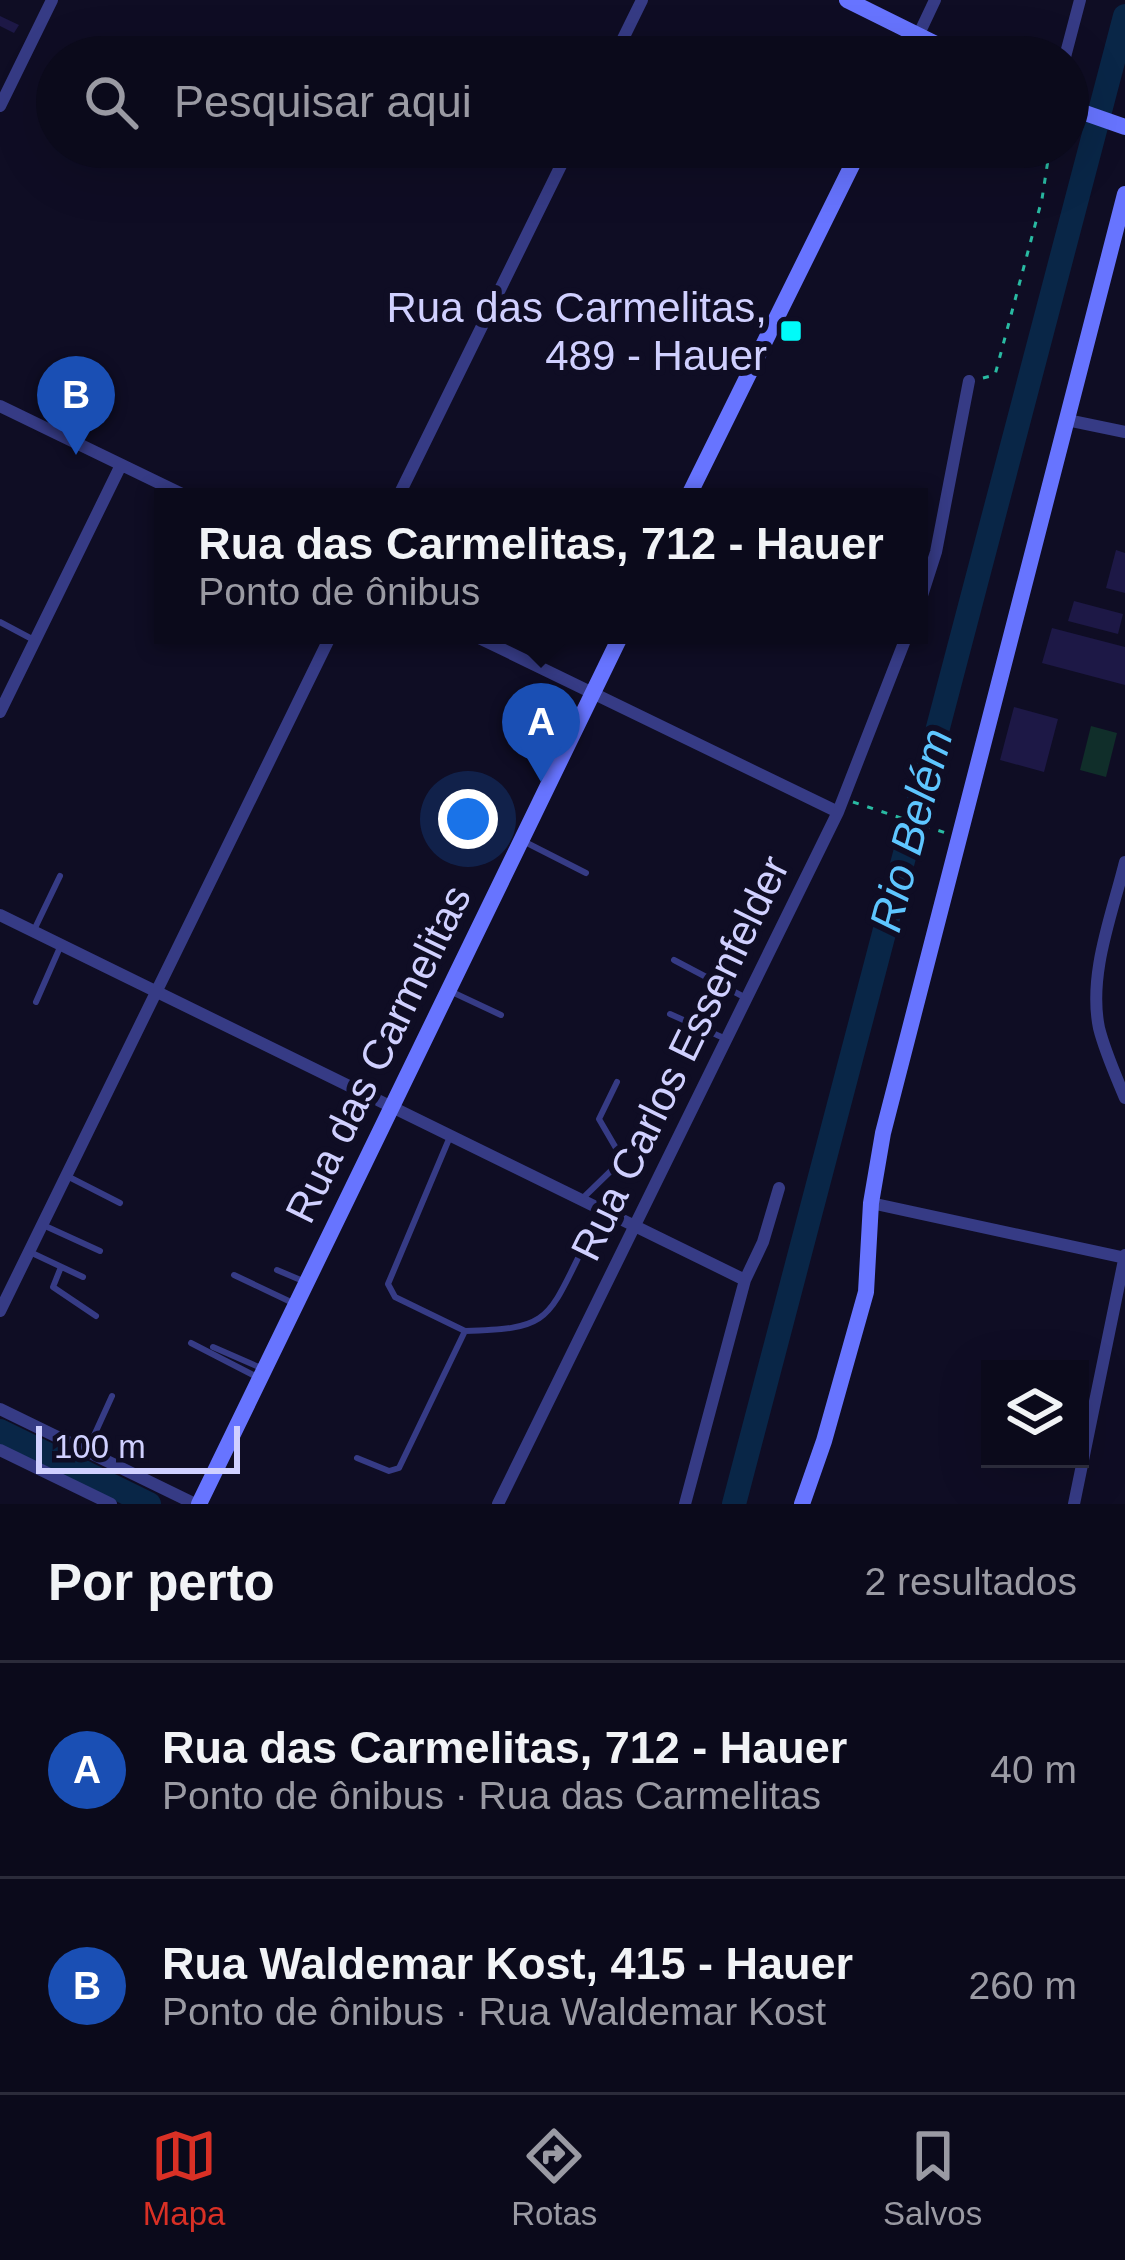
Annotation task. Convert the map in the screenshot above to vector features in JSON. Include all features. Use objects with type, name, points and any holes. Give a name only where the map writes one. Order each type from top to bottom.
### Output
[{"type":"street","points":[[0,106],[52,0]]},
{"type":"street","points":[[624,36],[641,0]]},
{"type":"street","points":[[847,0],[918,35],[935,0]]},
{"type":"street","points":[[1071,36],[1081,0]]},
{"type":"street","points":[[1089,114],[1125,127]]},
{"type":"street","points":[[402,488],[560,168]]},
{"type":"street","points":[[692,488],[851,168]]},
{"type":"street","points":[[802,1504],[866,1292],[871,1203],[889,1111],[1125,194]]},
{"type":"street","points":[[928,576],[969,381]]},
{"type":"street","points":[[0,406],[170,488]]},
{"type":"street","points":[[1067,420],[1125,432]]},
{"type":"street","points":[[0,712],[121,464]]},
{"type":"street","points":[[0,1311],[327,644]]},
{"type":"street","points":[[492,644],[840,805]]},
{"type":"street","name":"Rua das Carmelitas","points":[[197,1504],[617,644]]},
{"type":"street","name":"Rua Carlos Essenfelder","points":[[498,1504],[840,805],[903,644]]},
{"type":"street","points":[[1125,862],[1097,976],[1100,1028],[1119,1067],[1125,1099]]},
{"type":"street","points":[[0,915],[746,1280]]},
{"type":"street","points":[[685,1504],[746,1280],[779,1188]]},
{"type":"street","points":[[871,1203],[1125,1257],[1075,1504]]},
{"type":"street","points":[[0,1409],[197,1504]]},
{"type":"street","points":[[0,1450],[111,1504]]},
{"type":"lane","points":[[0,622],[35,641]]},
{"type":"lane","points":[[521,840],[586,873]]},
{"type":"lane","points":[[33,932],[60,876]]},
{"type":"lane","points":[[36,1002],[61,945]]},
{"type":"lane","points":[[674,960],[746,998]]},
{"type":"lane","points":[[448,991],[501,1015]]},
{"type":"lane","points":[[670,1014],[725,1040]]},
{"type":"lane","points":[[581,1200],[620,1162],[599,1119],[617,1082]]},
{"type":"lane","points":[[451,1136],[388,1284],[395,1297],[465,1331],[520,1329],[538,1322],[554,1307],[584,1248]]},
{"type":"lane","points":[[66,1175],[120,1203]]},
{"type":"lane","points":[[42,1224],[100,1251]]},
{"type":"lane","points":[[29,1251],[82,1277]]},
{"type":"lane","points":[[61,1267],[53,1287],[96,1316]]},
{"type":"lane","points":[[277,1270],[306,1283]]},
{"type":"lane","points":[[234,1275],[296,1304]]},
{"type":"lane","points":[[356,1458],[388,1471],[398,1468],[465,1331]]},
{"type":"lane","points":[[190,1343],[262,1374]]},
{"type":"lane","points":[[213,1347],[262,1374]]},
{"type":"lane","points":[[87,1451],[112,1396]]},
{"type":"path","points":[[969,381],[994,375],[1047,168]]},
{"type":"path","points":[[840,805],[934,829]]},
{"type":"green space","points":[[1091,726],[1117,733],[1106,777],[1080,770]]},
{"type":"building","points":[[0,16],[19,25],[14,33],[0,26]]},
{"type":"building","points":[[1116,550],[1125,553],[1125,593],[1106,588]]},
{"type":"building","points":[[1074,601],[1123,614],[1118,634],[1068,621]]},
{"type":"building","points":[[1052,628],[1125,647],[1125,685],[1042,663]]},
{"type":"building","points":[[1014,707],[1058,719],[1044,772],[1000,760]]},
{"type":"waterway","name":"Rio Belém","points":[[1089,153],[1125,16]]},
{"type":"waterway","name":"Rio Belém","points":[[734,1504],[1085,168]]},
{"type":"waterway","points":[[0,1431],[149,1504]]},
{"type":"place","name":"Rua das Carmelitas, 489 - Hauer","points":[[791,331]]},
{"type":"place","name":"Rua Waldemar Kost, 415 - Hauer","points":[[76,455]]},
{"type":"place","name":"Rua das Carmelitas, 712 - Hauer","points":[[541,782]]}]
